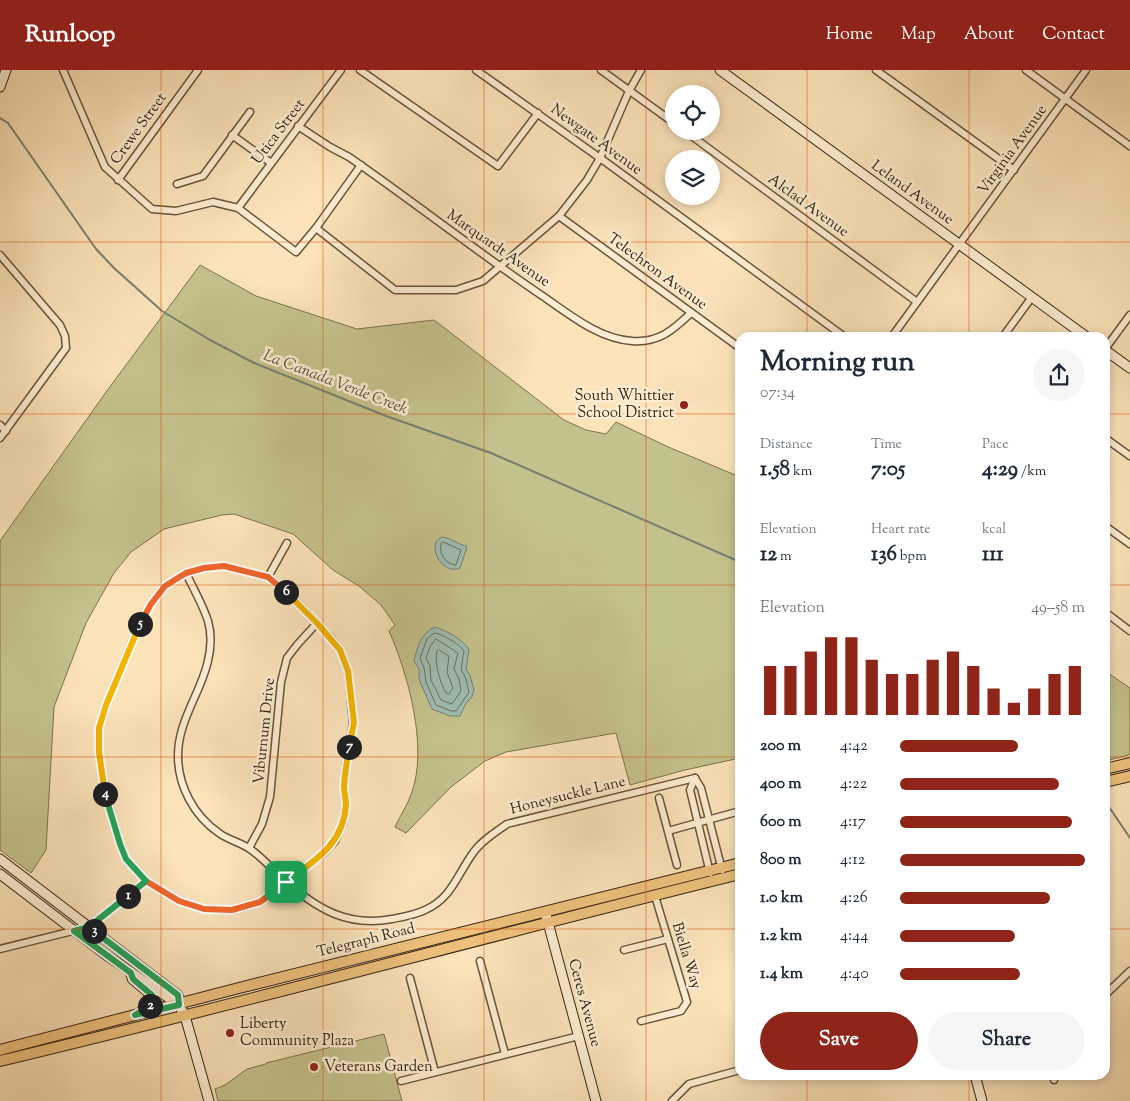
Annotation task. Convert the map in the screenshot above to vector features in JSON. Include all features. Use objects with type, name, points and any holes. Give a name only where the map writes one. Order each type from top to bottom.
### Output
[{"type":"main road","points":[[1110,768],[1130,763]]},
{"type":"main road","points":[[1110,781],[1130,776]]},
{"type":"main road","name":"Telegraph Road","points":[[0,1061],[185,1016],[735,864]]},
{"type":"main road","name":"Telegraph Road","points":[[0,1050],[240,988],[546,917],[655,896],[735,875]]},
{"type":"main road","points":[[131,973],[133,979],[150,992],[153,998],[152,1003],[147,1009],[135,1015]]},
{"type":"street","points":[[1,85],[6,70]]},
{"type":"street","points":[[63,70],[105,167],[152,209],[176,211],[213,202],[238,208],[296,252],[316,228],[361,165]]},
{"type":"street","name":"Crewe Street","points":[[118,180],[198,70]]},
{"type":"street","name":"Utica Street","points":[[238,208],[341,70]]},
{"type":"street","points":[[360,70],[498,166],[538,113]]},
{"type":"street","name":"Newgate Avenue","points":[[476,70],[538,113],[838,332]]},
{"type":"street","points":[[601,70],[665,116]]},
{"type":"street","points":[[316,228],[395,290],[456,290],[482,281],[559,216],[587,180],[600,158],[641,70]]},
{"type":"street","name":"Leland Avenue","points":[[720,70],[1080,332]]},
{"type":"street","points":[[876,70],[1014,170]]},
{"type":"street","points":[[1026,70],[1130,146]]},
{"type":"street","name":"Virginia Avenue","points":[[896,332],[1086,70]]},
{"type":"street","points":[[177,184],[198,179],[202,176],[250,112]]},
{"type":"street","name":"Marquardt Avenue","points":[[298,126],[361,165],[499,267],[591,328],[612,337],[632,342],[654,340],[672,332],[692,313]]},
{"type":"street","points":[[232,136],[271,164]]},
{"type":"street","name":"Alclad Avenue","points":[[697,140],[918,302]]},
{"type":"street","name":"Telechron Avenue","points":[[559,216],[735,344]]},
{"type":"street","points":[[0,256],[60,325],[65,336],[66,348],[0,438]]},
{"type":"street","points":[[1006,332],[1032,297]]},
{"type":"street","points":[[1110,343],[1130,315]]},
{"type":"street","points":[[1110,354],[1130,368]]},
{"type":"street","points":[[0,425],[6,430]]},
{"type":"street","points":[[1110,442],[1130,456]]},
{"type":"street","points":[[1110,530],[1130,544]]},
{"type":"street","points":[[268,577],[287,543]]},
{"type":"street","points":[[224,566],[268,577],[294,599],[340,650],[348,671],[354,723],[346,765],[344,787],[346,804],[343,823],[335,841],[324,853],[260,902],[232,910],[204,909],[179,901],[146,881],[126,859],[104,788],[99,752],[99,728],[106,705],[141,620],[165,586],[186,573],[204,568],[224,566]]},
{"type":"street","name":"Honeysuckle Lane","points":[[186,573],[208,620],[210,650],[207,666],[180,735],[178,757],[183,787],[195,810],[219,833],[249,848],[286,882],[310,900],[339,916],[358,921],[379,922],[402,918],[425,910],[440,900],[454,886],[473,852],[507,824],[695,778]]},
{"type":"street","points":[[1110,616],[1130,630]]},
{"type":"street","name":"Viburnum Drive","points":[[249,848],[262,824],[270,797],[281,682],[287,658],[317,623]]},
{"type":"street","points":[[695,778],[701,788],[724,878]]},
{"type":"street","points":[[695,778],[690,790],[712,882]]},
{"type":"street","points":[[659,798],[677,865]]},
{"type":"street","points":[[668,830],[735,811]]},
{"type":"street","points":[[0,859],[178,995],[179,1005],[185,1016],[209,1101]]},
{"type":"street","points":[[0,874],[131,973],[137,975],[179,1005]]},
{"type":"street","points":[[0,949],[89,927],[146,881]]},
{"type":"street","name":"Biella Way","points":[[641,1021],[681,1011],[686,1002],[655,896]]},
{"type":"street","name":"Ceres Avenue","points":[[546,917],[596,1101]]},
{"type":"street","points":[[624,950],[668,939]]},
{"type":"street","points":[[480,961],[505,1054]]},
{"type":"street","points":[[1110,990],[1130,971]]},
{"type":"street","points":[[410,978],[434,1072]]},
{"type":"street","points":[[401,1081],[579,1036]]},
{"type":"street","points":[[672,1101],[689,1084],[735,1071]]},
{"type":"street","points":[[976,1080],[982,1101]]},
{"type":"shaded area","points":[[200,265],[256,296],[357,329],[434,320],[564,420],[586,430],[606,434],[616,422],[666,446],[735,475],[735,759],[630,785],[616,733],[506,752],[485,761],[451,787],[406,833],[395,827],[412,792],[418,753],[417,732],[409,689],[389,631],[395,625],[381,605],[359,586],[333,570],[293,534],[234,514],[222,515],[164,529],[131,552],[114,573],[86,623],[54,707],[46,850],[31,873],[0,850],[0,541],[109,388]]},
{"type":"shaded area","points":[[1110,674],[1130,688],[1129,755],[1110,760]]},
{"type":"shaded area","points":[[384,1034],[402,1101],[218,1101],[215,1089],[225,1085],[247,1069]]},
{"type":"water","points":[[442,537],[467,547],[460,568],[447,568],[438,558],[435,546]]},
{"type":"water","points":[[435,627],[454,636],[469,649],[466,669],[470,675],[474,690],[472,697],[466,703],[460,716],[450,716],[432,709],[419,678],[419,669],[414,661],[423,636]]},
{"type":"waterway","name":"La Canada Verde Creek","points":[[0,118],[8,123],[96,249],[114,268],[162,311],[210,340],[254,363],[386,416],[491,453],[735,560]]},
{"type":"waterway","name":"La Canada Verde Creek","points":[[1110,808],[1130,838]]},
{"type":"place","name":"South Whittier School District","points":[[684,405]]},
{"type":"place","name":"Liberty Community Plaza","points":[[230,1033]]},
{"type":"place","name":"Veterans Garden","points":[[314,1067]]},
{"type":"route","points":[[286,882],[260,902],[232,910],[204,909],[179,901],[146,881],[89,927],[74,931],[131,973],[133,979],[150,992],[153,1001],[151,1005],[135,1015],[179,1005],[178,995],[89,927],[95,922],[146,881],[126,859],[120,844],[104,788],[99,752],[99,728],[106,705],[141,620],[165,586],[186,573],[204,568],[224,566],[268,577],[294,599],[330,637],[340,650],[348,671],[354,723],[346,765],[344,787],[346,804],[343,823],[335,841],[324,853],[286,882]]}]
